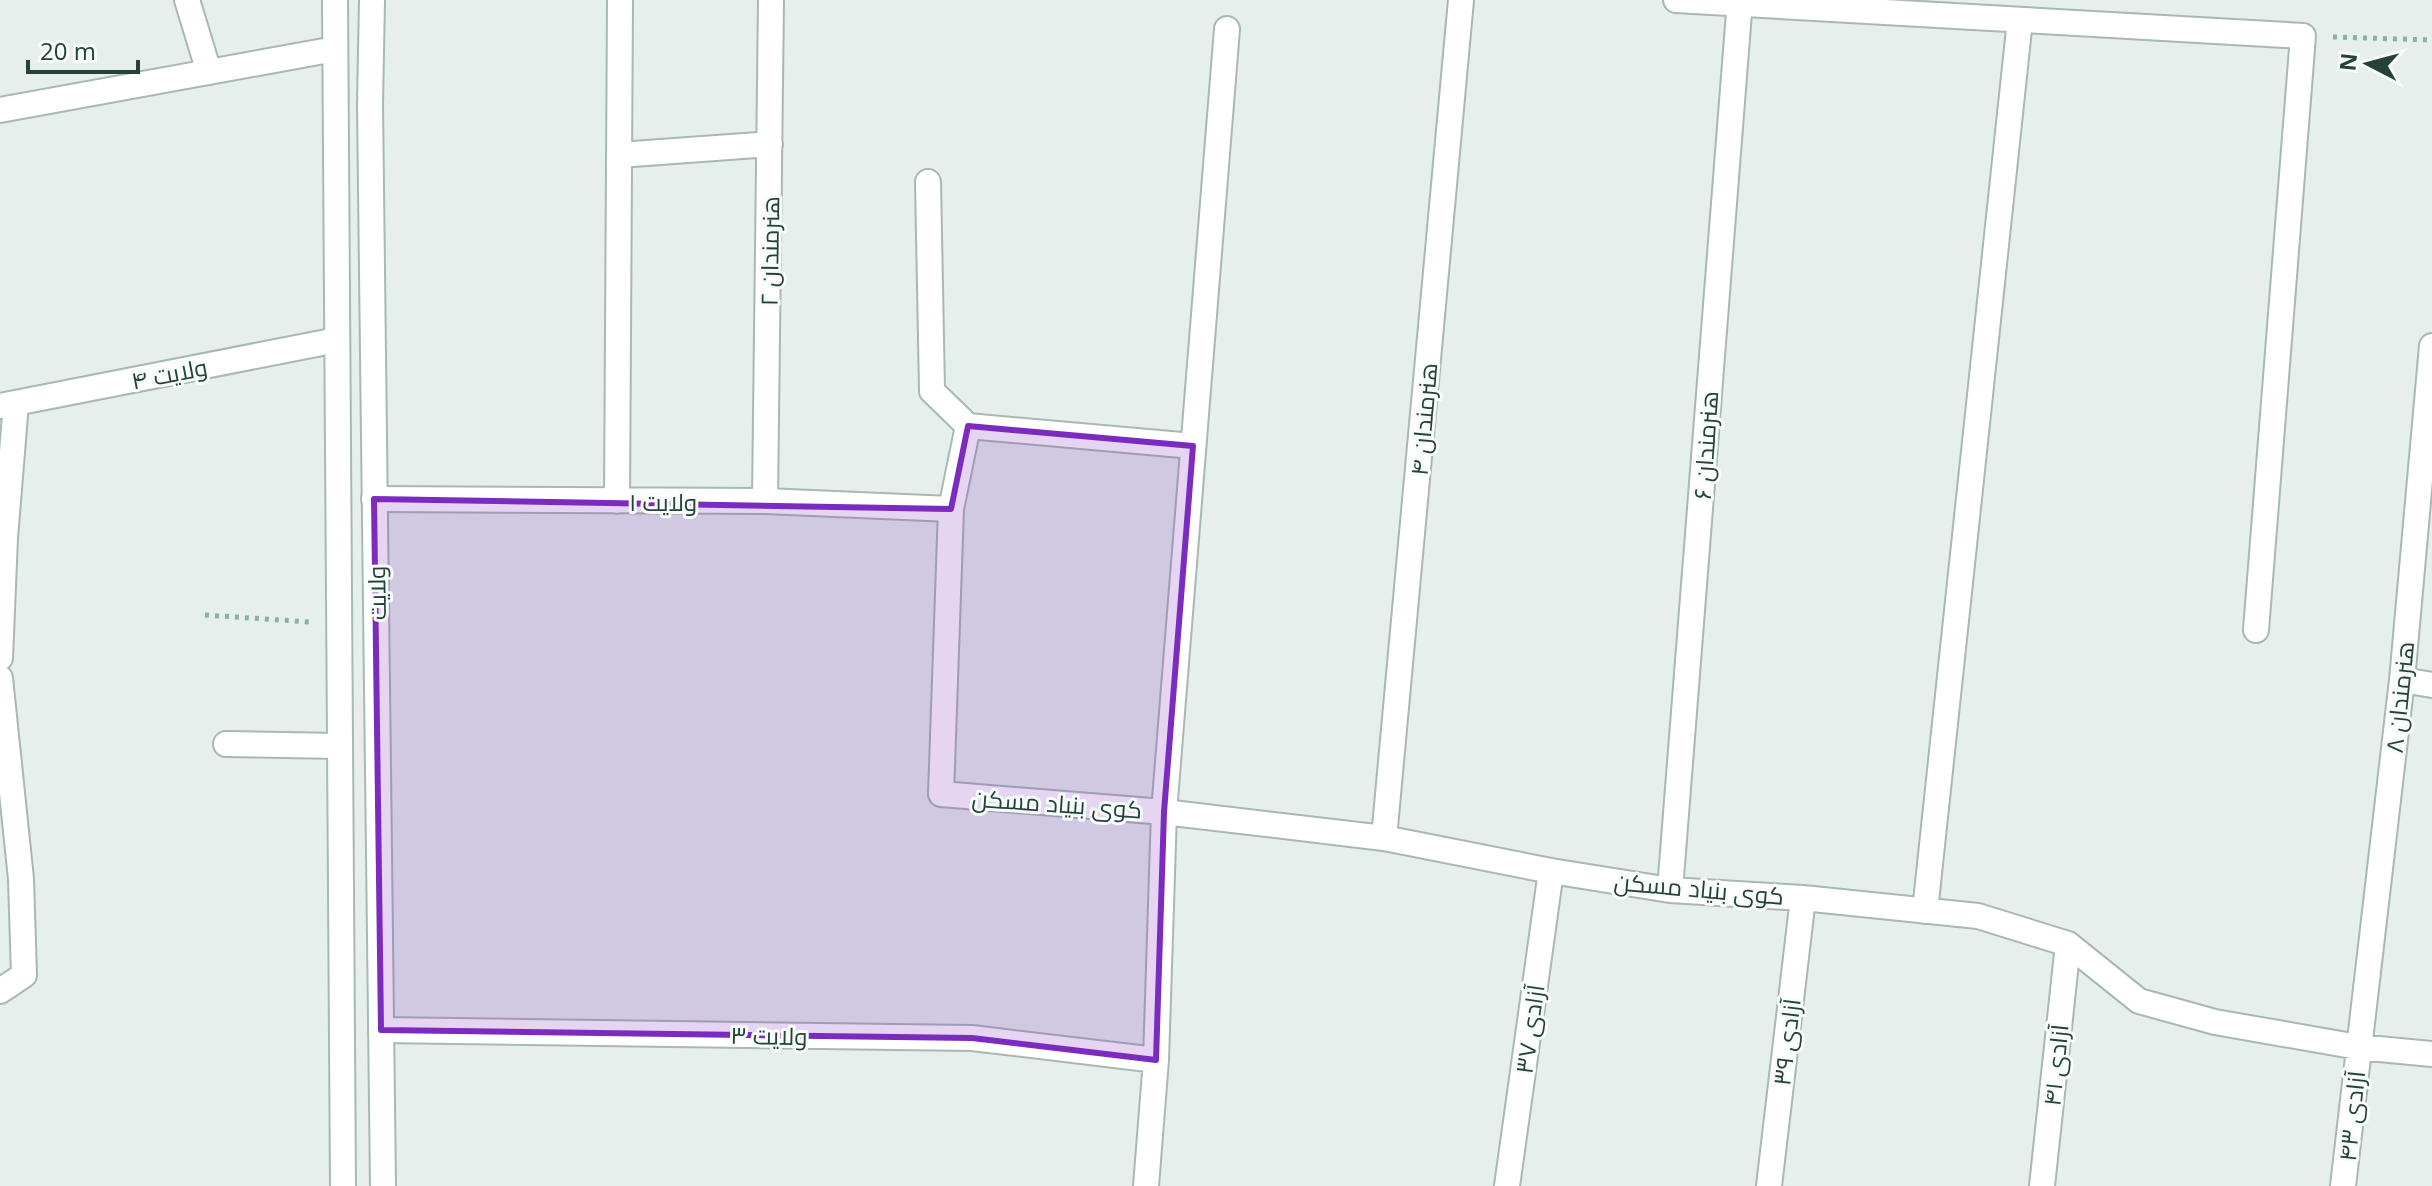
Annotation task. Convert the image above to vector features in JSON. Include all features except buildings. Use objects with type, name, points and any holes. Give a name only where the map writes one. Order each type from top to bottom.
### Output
[{"type":"street","points":[[187,0],[209,72]]},
{"type":"street","name":"ولایت","points":[[335,0],[343,1186]]},
{"type":"street","name":"ولایت","points":[[372,0],[370,104],[383,1186]]},
{"type":"street","points":[[617,501],[620,0]]},
{"type":"street","name":"هنرمندان ۲","points":[[765,501],[771,0]]},
{"type":"street","name":"هنرمندان ۴","points":[[1384,838],[1461,0]]},
{"type":"street","points":[[1676,0],[2303,36],[2256,630]]},
{"type":"street","name":"هنرمندان ۶","points":[[1670,890],[1740,2]]},
{"type":"street","points":[[1925,911],[2020,20]]},
{"type":"street","points":[[1146,1186],[1156,1060],[1164,812],[1227,29]]},
{"type":"street","points":[[0,110],[335,49]]},
{"type":"street","points":[[619,155],[770,144]]},
{"type":"street","points":[[928,182],[932,391],[968,426],[1193,446]]},
{"type":"street","name":"ولایت ۴","points":[[8,404],[337,340]]},
{"type":"street","name":"هنرمندان ۸","points":[[2358,1047],[2402,680],[2423,548],[2432,354]]},
{"type":"street","points":[[0,658],[8,404]]},
{"type":"street","points":[[951,509],[968,426]]},
{"type":"street","name":"ولایت ۱","points":[[374,499],[765,501],[951,509]]},
{"type":"street","name":"کوی بنیاد مسکن","points":[[951,509],[941,794],[1164,812],[1384,838],[1551,871],[1670,890],[1803,898],[1978,916],[2068,944],[2139,1001],[2215,1022],[2358,1047],[2432,1054]]},
{"type":"street","points":[[0,678],[21,879],[24,975],[0,991]]},
{"type":"street","points":[[2402,680],[2432,685]]},
{"type":"street","points":[[226,744],[340,746]]},
{"type":"street","name":"آزادی ۳۷","points":[[1507,1186],[1551,871]]},
{"type":"street","name":"آزادی ۳۹","points":[[1769,1186],[1803,898]]},
{"type":"street","name":"آزادی ۴۱","points":[[2042,1186],[2068,944]]},
{"type":"street","name":"ولایت ۳","points":[[381,1030],[972,1038],[1156,1060]]},
{"type":"street","name":"آزادی ۴۳","points":[[2343,1186],[2358,1047]]},
{"type":"path","points":[[2303,36],[2432,40]]},
{"type":"path","points":[[205,615],[339,624]]},
{"type":"highlighted area","points":[[968,426],[1193,446],[1164,812],[1156,1060],[972,1038],[381,1030],[374,499],[951,509]]}]
